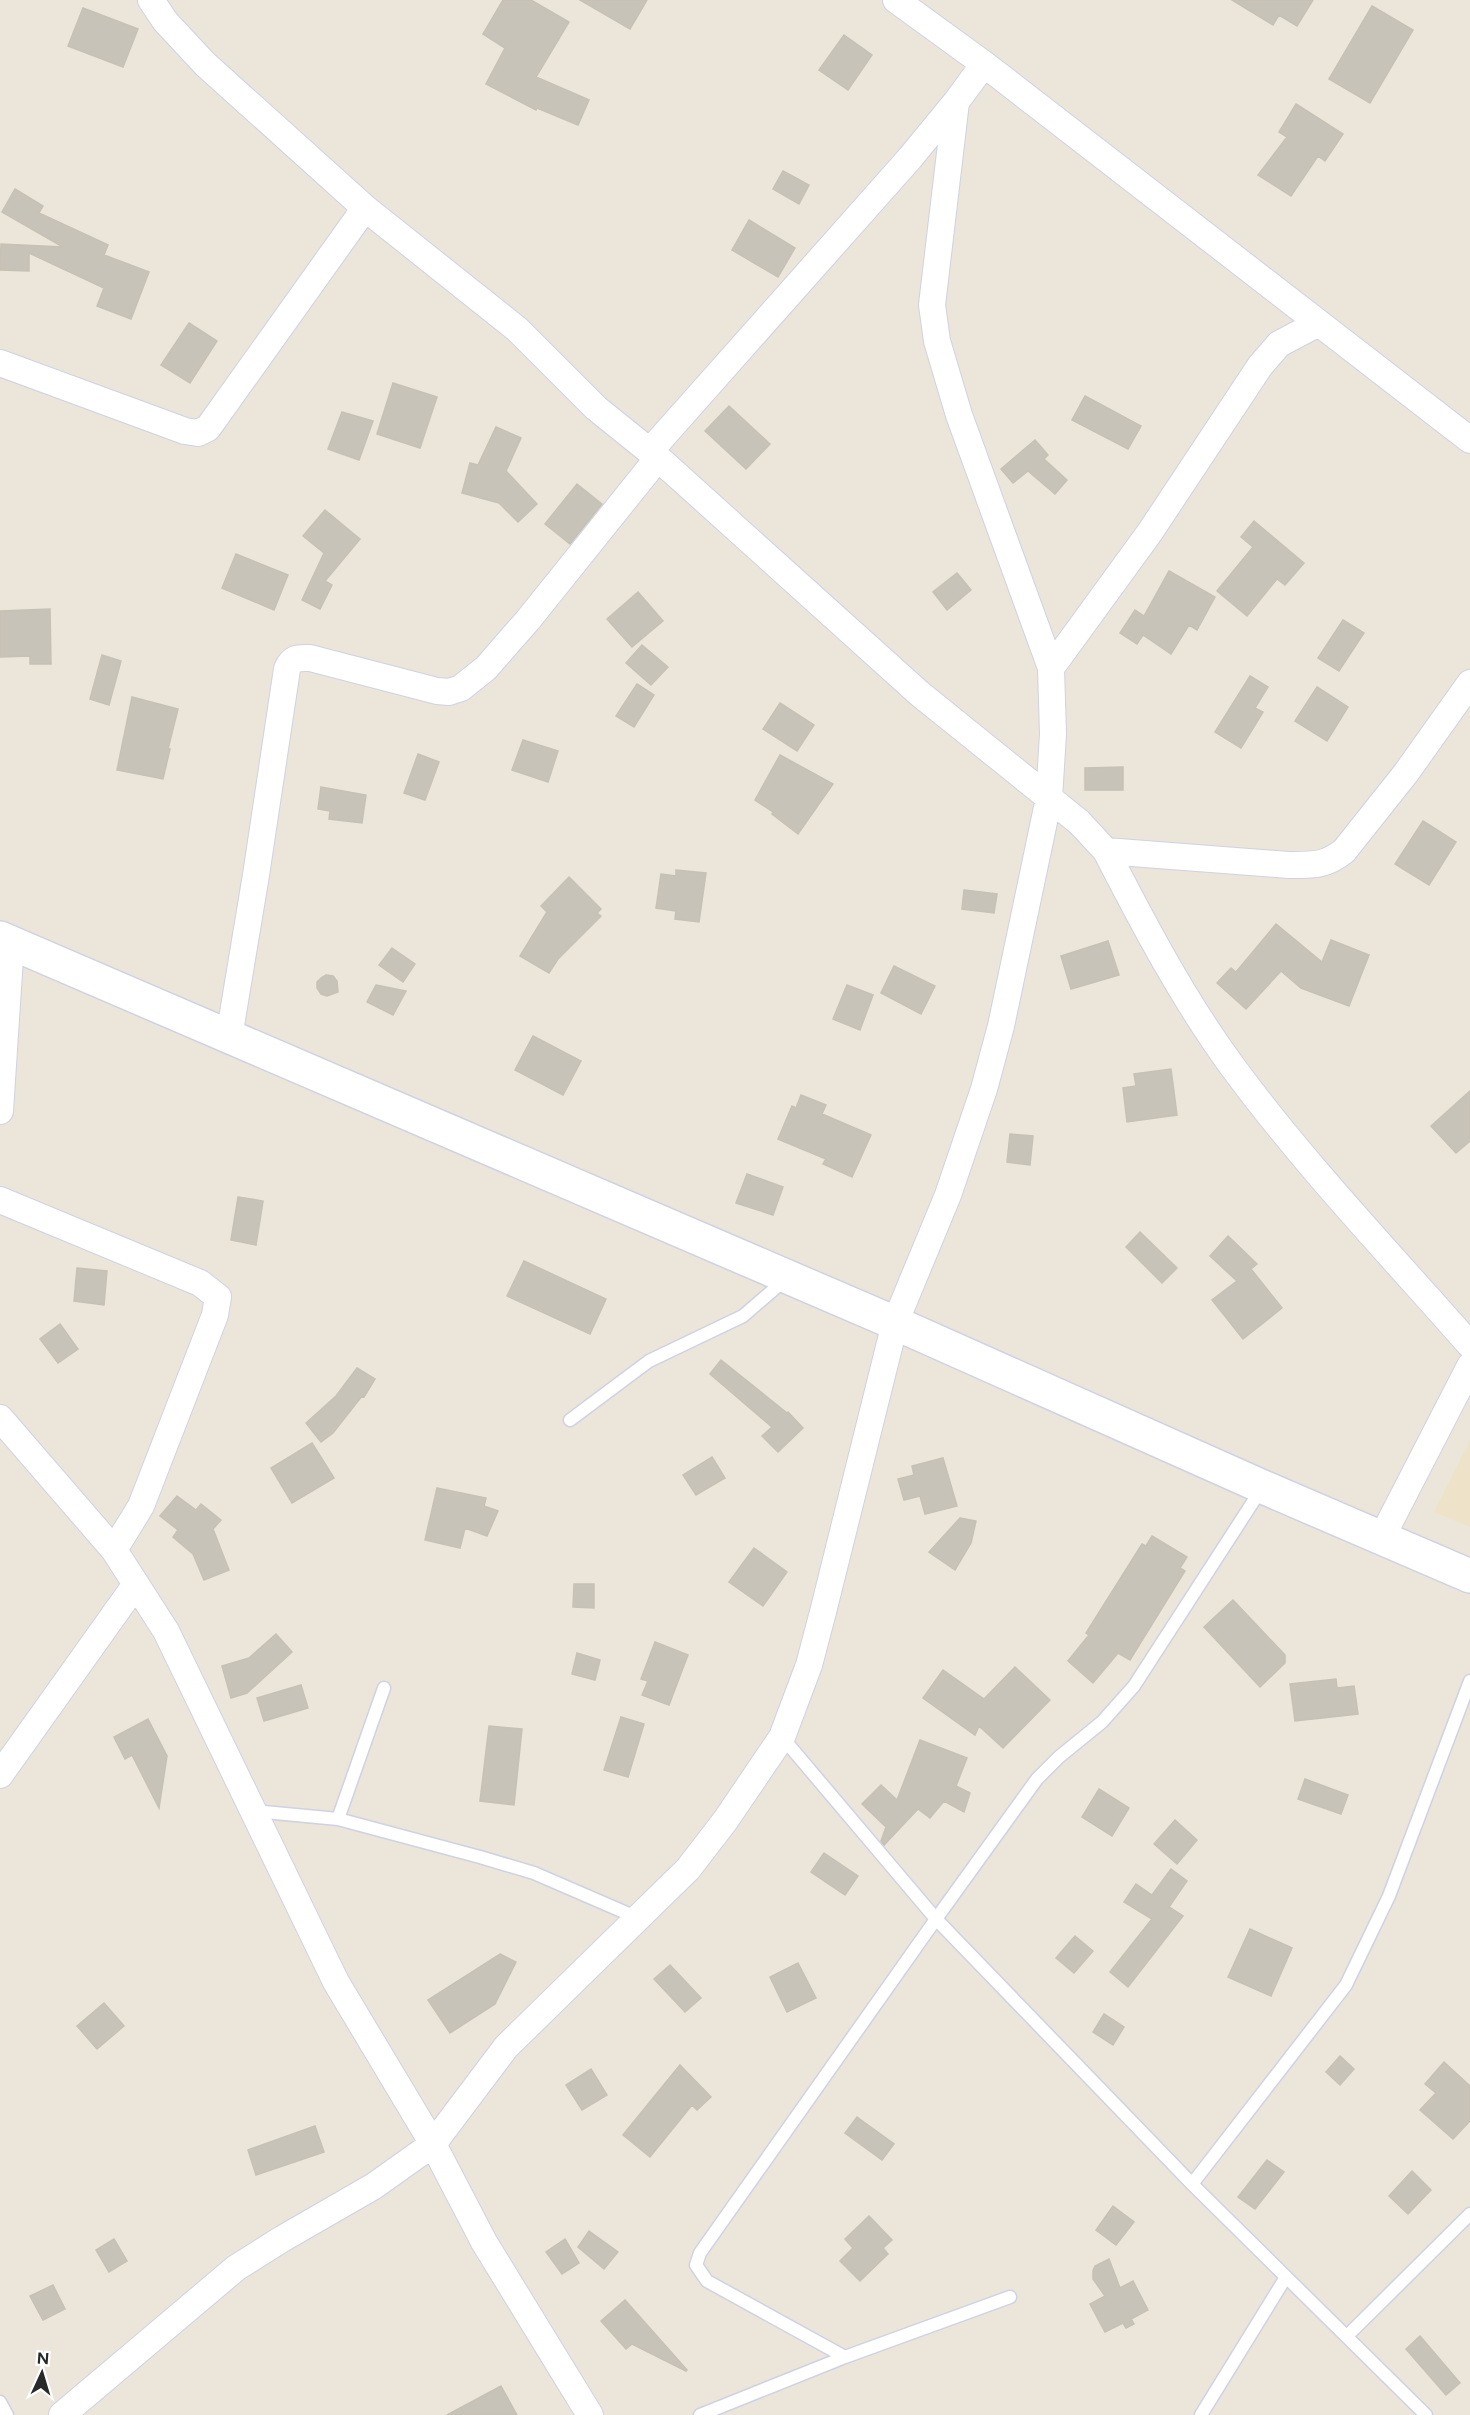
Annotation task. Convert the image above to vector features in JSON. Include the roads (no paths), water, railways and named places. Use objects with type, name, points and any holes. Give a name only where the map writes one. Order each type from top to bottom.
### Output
[{"type":"main road","points":[[6,940],[895,1323],[1381,1539],[1470,1576]]},
{"type":"street","points":[[151,0],[165,21],[205,64],[365,208],[517,329],[596,408],[654,455],[920,694],[1079,822],[1106,851],[1158,951],[1230,1064],[1310,1163],[1470,1345]]},
{"type":"street","points":[[896,0],[984,64],[1317,324],[1470,440]]},
{"type":"street","points":[[229,1037],[287,669],[291,662],[297,658],[310,658],[437,691],[449,692],[460,688],[486,668],[528,620],[654,455],[903,166],[984,64]]},
{"type":"street","points":[[62,2415],[236,2268],[374,2186],[433,2144],[506,2047],[688,1869],[706,1847],[782,1737],[809,1665],[895,1323],[948,1195],[984,1089],[1001,1026],[1049,798],[1053,734],[1051,669],[959,415],[937,341],[932,305],[956,102]]},
{"type":"street","points":[[0,363],[185,431],[198,433],[208,428],[365,208]]},
{"type":"street","points":[[1051,669],[1150,532],[1260,366],[1279,344],[1317,324]]},
{"type":"street","points":[[1106,851],[1289,865],[1319,865],[1332,861],[1344,851],[1406,773],[1470,683]]},
{"type":"street","points":[[0,1111],[6,940]]},
{"type":"street","points":[[0,1200],[200,1283],[218,1297],[215,1315],[141,1506],[114,1550]]},
{"type":"street","points":[[1381,1539],[1470,1365]]},
{"type":"street","points":[[0,1418],[114,1550],[166,1632],[336,1982],[433,2144],[484,2242],[590,2415]]},
{"type":"street","points":[[0,1775],[136,1584]]},
{"type":"lane","points":[[570,1420],[649,1361],[743,1316],[787,1278]]},
{"type":"lane","points":[[845,2357],[707,2281],[696,2265],[700,2253],[1037,1779],[1059,1757],[1102,1722],[1134,1686],[1263,1487]]},
{"type":"lane","points":[[1192,2184],[1346,1985],[1389,1896],[1470,1681]]},
{"type":"lane","points":[[338,1819],[384,1688]]},
{"type":"lane","points":[[782,1737],[936,1919],[1192,2184],[1426,2415]]},
{"type":"lane","points":[[253,1811],[338,1819],[511,1865],[638,1918]]},
{"type":"lane","points":[[1347,2336],[1470,2214]]},
{"type":"lane","points":[[1201,2415],[1286,2277]]},
{"type":"lane","points":[[700,2415],[845,2357],[1010,2297]]},
{"type":"lane","points":[[0,2402],[7,2415]]}]
